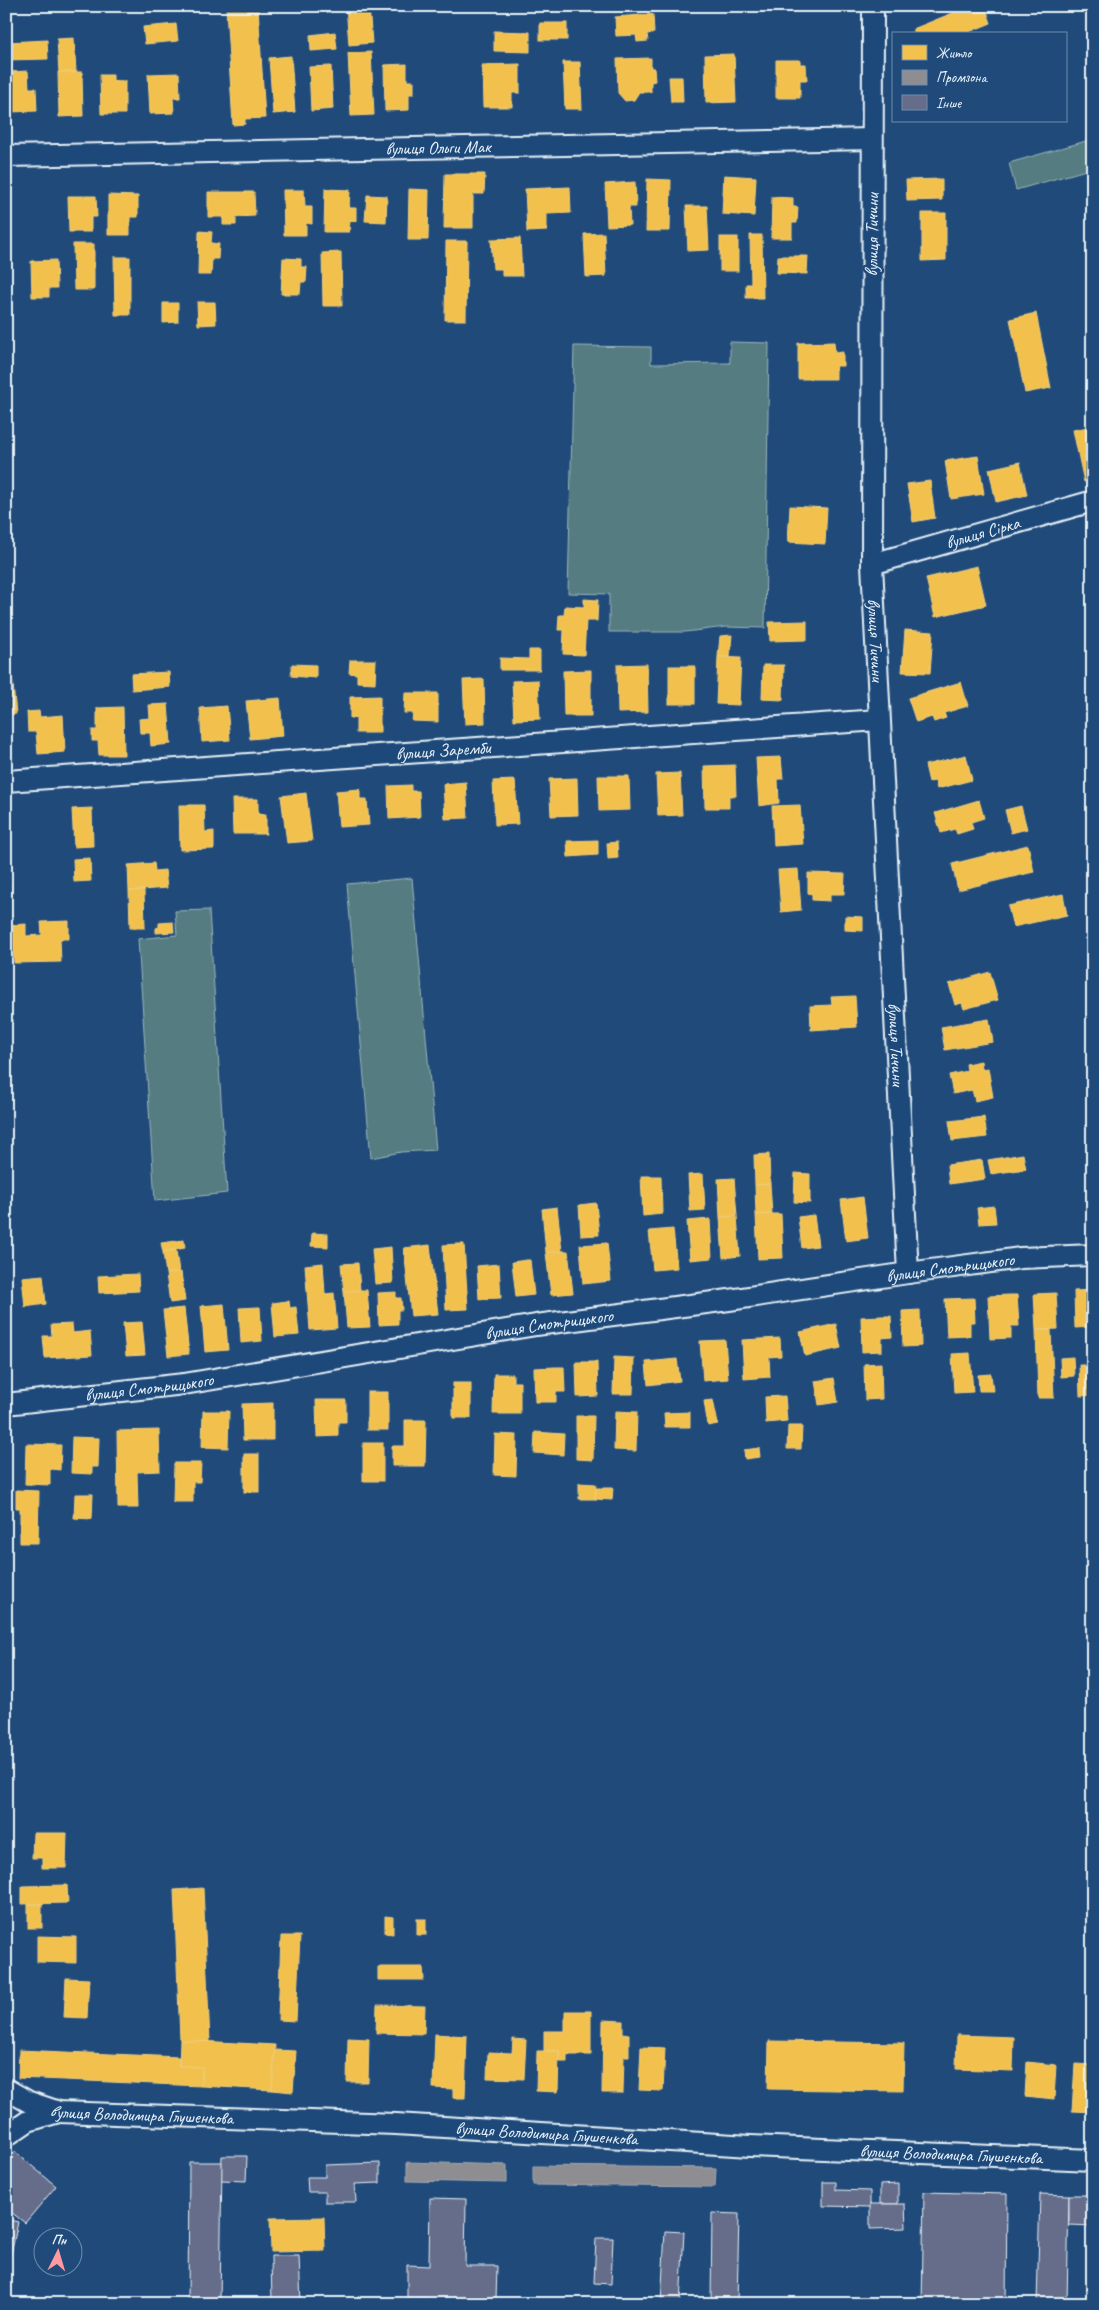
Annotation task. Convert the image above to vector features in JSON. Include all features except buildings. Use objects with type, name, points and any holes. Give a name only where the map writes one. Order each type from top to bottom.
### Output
[{"type":"street","name":"вулиця Тичини","points":[[873,6],[872,564],[908,1273]]},
{"type":"street","name":"вулиця Ольги Мак","points":[[6,156],[872,139]]},
{"type":"street","name":"вулиця Сірка","points":[[872,564],[1093,501]]},
{"type":"street","name":"вулиця Заремби","points":[[6,781],[879,720]]},
{"type":"street","name":"вулиця Смотрицького","points":[[6,1404],[184,1384],[536,1325],[729,1300],[908,1273],[1020,1258],[1093,1256]]},
{"type":"street","name":"вулиця Володимира Глушенкова","points":[[6,2089],[29,2102],[59,2112],[396,2124],[750,2146],[1093,2160]]},
{"type":"street","points":[[6,2136],[28,2121],[59,2112]]},
{"type":"green space","points":[[1093,139],[1093,168],[1016,190],[1009,163]]},
{"type":"green space","points":[[730,342],[769,343],[765,628],[726,627],[685,632],[609,632],[609,594],[568,593],[574,346],[651,347],[651,364],[730,363]]},
{"type":"green space","points":[[412,878],[436,1150],[401,1152],[371,1158],[347,884]]},
{"type":"green space","points":[[209,910],[227,1193],[155,1201],[138,939],[177,935],[175,911]]}]
